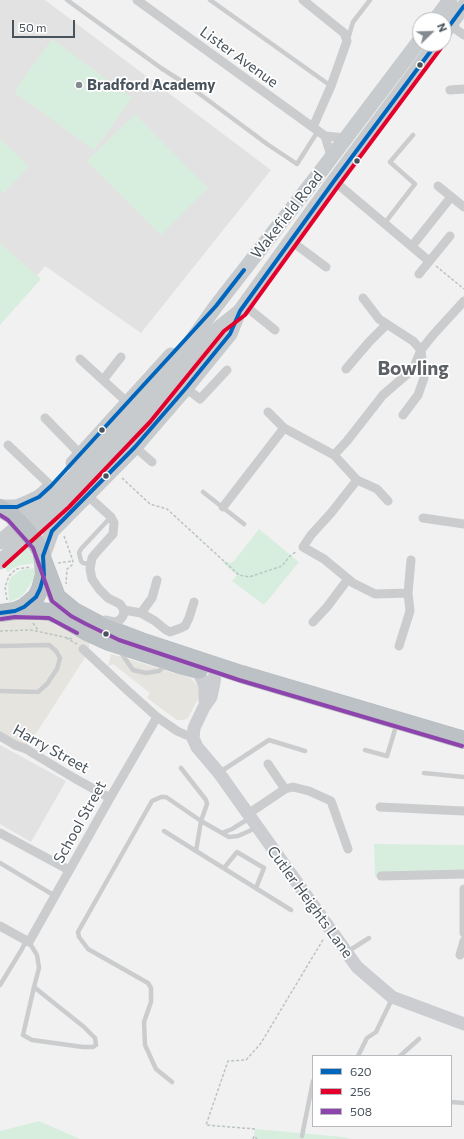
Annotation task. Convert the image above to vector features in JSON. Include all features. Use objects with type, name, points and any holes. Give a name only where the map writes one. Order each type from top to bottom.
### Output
[{"type":"highway","points":[[0,507],[12,515],[38,545],[57,597],[69,607],[104,627],[215,668],[241,674],[464,740]]},
{"type":"highway","points":[[7,609],[30,602],[40,589],[44,575],[44,562]]},
{"type":"highway","points":[[7,609],[54,613],[98,637],[117,645],[191,668],[215,668]]},
{"type":"main road","points":[[441,12],[450,0]]},
{"type":"main road","points":[[452,22],[464,6]]},
{"type":"main road","name":"Wakefield Road","points":[[0,542],[57,493],[110,440],[158,388],[216,306],[412,51]]},
{"type":"main road","name":"Wakefield Road","points":[[3,560],[66,503],[145,418],[220,327],[242,308],[430,52]]},
{"type":"main road","points":[[0,507],[17,507],[39,497],[51,486],[216,306]]},
{"type":"main road","points":[[44,562],[52,531],[135,447],[186,388],[230,334],[242,308]]},
{"type":"street","name":"Lister Avenue","points":[[137,0],[319,131]]},
{"type":"street","points":[[303,0],[344,33],[347,41],[330,86],[319,131],[331,156]]},
{"type":"street","points":[[452,31],[464,35]]},
{"type":"street","points":[[450,90],[464,89]]},
{"type":"street","points":[[319,131],[346,138]]},
{"type":"street","points":[[334,181],[430,261]]},
{"type":"street","points":[[438,186],[464,207]]},
{"type":"street","points":[[412,246],[451,197]]},
{"type":"street","points":[[419,274],[450,236]]},
{"type":"street","points":[[291,241],[326,267]]},
{"type":"street","points":[[363,298],[379,320],[412,341],[421,350],[424,378],[418,395],[403,415]]},
{"type":"street","points":[[334,455],[347,441],[383,395],[413,369],[421,350],[464,301]]},
{"type":"street","points":[[242,308],[275,330]]},
{"type":"street","points":[[346,369],[387,324]]},
{"type":"street","points":[[102,380],[122,358]]},
{"type":"street","points":[[80,359],[128,403]]},
{"type":"street","points":[[186,388],[200,399],[227,370]]},
{"type":"street","points":[[268,412],[284,428],[334,455],[357,480],[377,490],[388,501]]},
{"type":"street","points":[[45,418],[81,455]]},
{"type":"street","points":[[223,507],[284,428]]},
{"type":"street","points":[[8,445],[51,486]]},
{"type":"street","points":[[135,447],[152,462]]},
{"type":"street","points":[[357,480],[331,513],[311,535],[303,547],[324,559],[348,579],[375,594],[408,593]]},
{"type":"street","points":[[69,607],[81,608],[98,617],[115,622],[120,620],[123,616],[124,610],[120,604],[102,593],[90,574],[90,564],[95,554],[113,534],[114,523],[109,515],[88,496]]},
{"type":"street","points":[[423,518],[464,524]]},
{"type":"street","points":[[399,646],[410,611],[408,593],[411,560]]},
{"type":"street","points":[[313,622],[327,607],[348,579]]},
{"type":"street","points":[[141,613],[152,598],[157,580]]},
{"type":"street","points":[[124,610],[141,613],[170,632],[185,626],[194,602]]},
{"type":"street","points":[[82,645],[127,690],[157,717],[176,731],[186,735],[193,736],[194,728],[204,707],[211,698],[215,668]]},
{"type":"street","points":[[191,668],[199,673],[204,681],[204,707]]},
{"type":"street","name":"School Street","points":[[28,942],[157,717]]},
{"type":"street","name":"Harry Street","points":[[0,736],[15,745],[26,749],[73,778],[110,798]]},
{"type":"street","name":"Cutler Heights Lane","points":[[193,736],[197,747],[219,773],[329,930],[357,967],[392,997],[464,1024]]},
{"type":"street","points":[[268,764],[285,789]]},
{"type":"street","points":[[252,820],[285,789],[293,787],[309,791],[331,801],[348,849]]},
{"type":"street","points":[[380,808],[464,811]]},
{"type":"street","points":[[0,833],[69,870]]},
{"type":"street","points":[[382,876],[464,874]]},
{"type":"street","points":[[464,889],[464,933]]},
{"type":"street","points":[[0,926],[28,942]]},
{"type":"street","points":[[460,955],[464,941]]},
{"type":"lane","points":[[67,0],[297,164],[319,131]]},
{"type":"lane","points":[[210,0],[330,86]]},
{"type":"lane","points":[[347,41],[354,22],[370,0]]},
{"type":"lane","points":[[384,224],[415,184],[390,162],[414,135]]},
{"type":"lane","points":[[203,492],[244,524]]},
{"type":"lane","points":[[90,564],[83,563],[79,559],[81,549],[108,519],[109,515]]},
{"type":"lane","points":[[0,646],[50,645],[60,658],[57,669],[47,684],[38,692],[0,691]]},
{"type":"lane","points":[[365,750],[387,756],[398,721]]},
{"type":"lane","points":[[219,773],[269,740],[304,751]]},
{"type":"lane","points":[[182,768],[206,800],[207,804],[201,821],[196,851]]},
{"type":"lane","points":[[424,773],[464,777]]},
{"type":"lane","points":[[172,1082],[156,1069],[145,1045],[144,1022],[151,1002],[150,988],[148,984],[88,948],[78,937],[78,932],[152,802],[161,796],[166,797],[201,821],[229,836],[238,836],[252,820]]},
{"type":"lane","points":[[222,833],[252,820]]},
{"type":"lane","points":[[164,831],[291,910]]},
{"type":"lane","points":[[224,868],[237,852],[264,868],[256,888]]},
{"type":"lane","points":[[0,863],[55,896]]},
{"type":"lane","points":[[346,952],[369,938]]},
{"type":"lane","points":[[0,984],[28,942],[37,955],[39,968],[34,987],[24,1035],[32,1040],[83,1047],[93,1047],[96,1045],[95,1038],[84,1027],[34,987]]},
{"type":"lane","points":[[358,1055],[367,1038],[376,1032],[392,997]]},
{"type":"lane","points":[[401,1055],[418,1039]]},
{"type":"lane","points":[[302,1136],[312,1086]]},
{"type":"lane","points":[[452,1102],[464,1103]]},
{"type":"path","points":[[430,261],[464,290]]},
{"type":"path","points":[[113,469],[150,504],[167,509],[240,575],[249,577],[282,566],[290,556],[303,547]]},
{"type":"path","points":[[63,535],[74,561]]},
{"type":"path","points":[[7,609],[5,587],[9,576],[16,569],[44,562],[74,561]]},
{"type":"path","points":[[69,607],[67,569],[74,561]]},
{"type":"path","points":[[0,631],[31,630],[65,637],[82,645]]},
{"type":"path","points":[[65,637],[82,645]]},
{"type":"path","points":[[255,1129],[206,1125],[228,1061],[246,1060],[261,1043],[329,930]]},
{"type":"path","points":[[253,1139],[254,1136],[257,1139]]},
{"type":"shaded area","name":"Bradford Academy","points":[[0,0],[45,0],[271,170],[141,333],[45,266],[0,322]]},
{"type":"shaded area","points":[[15,611],[92,630],[88,653],[26,749],[0,736],[0,613]]},
{"type":"shaded area","points":[[111,654],[191,678],[198,686],[199,694],[188,718],[184,720],[177,720],[147,698],[150,693],[113,664],[108,666]]},
{"type":"shaded area","points":[[0,745],[66,781],[31,842],[0,824]]},
{"type":"green space","points":[[52,39],[132,98],[94,150],[14,92]]},
{"type":"green space","points":[[135,114],[208,188],[161,235],[87,161]]},
{"type":"green space","points":[[0,139],[29,166],[4,193],[0,190]]},
{"type":"green space","points":[[0,243],[41,279],[0,325]]},
{"type":"green space","points":[[259,529],[299,562],[264,605],[232,581],[237,575],[223,563],[225,561],[230,563],[234,561]]},
{"type":"green space","points":[[25,545],[36,563],[21,565],[8,572],[3,566]]},
{"type":"green space","points":[[36,568],[35,577],[26,591],[20,597],[9,602],[8,584],[11,577],[21,570]]},
{"type":"green space","points":[[374,844],[464,845],[464,874],[375,876]]},
{"type":"green space","points":[[39,1121],[80,1139],[0,1139],[0,1131]]},
{"type":"green space","points":[[255,1129],[352,1139],[257,1139],[254,1136]]},
{"type":"transit line","name":"620","points":[[452,22],[464,6]]},
{"type":"transit line","name":"620","points":[[0,613],[15,611],[24,607],[36,597],[44,575],[43,556],[52,531],[135,447],[230,334],[240,311],[430,52]]},
{"type":"transit line","name":"256","points":[[4,566],[69,507],[150,422],[224,331],[245,315],[438,52]]},
{"type":"transit line","name":"620","points":[[0,507],[17,507],[39,497],[51,486],[216,306],[244,270]]},
{"type":"transit line","name":"508","points":[[0,515],[8,520],[33,548],[52,601],[71,616],[86,624],[119,640],[239,680],[462,746]]},
{"type":"transit line","name":"508","points":[[1,619],[15,617],[49,618],[77,633]]},
{"type":"place","name":"Bradford Academy","points":[[79,85]]},
{"type":"district","name":"Bowling","points":[[413,369]]}]
